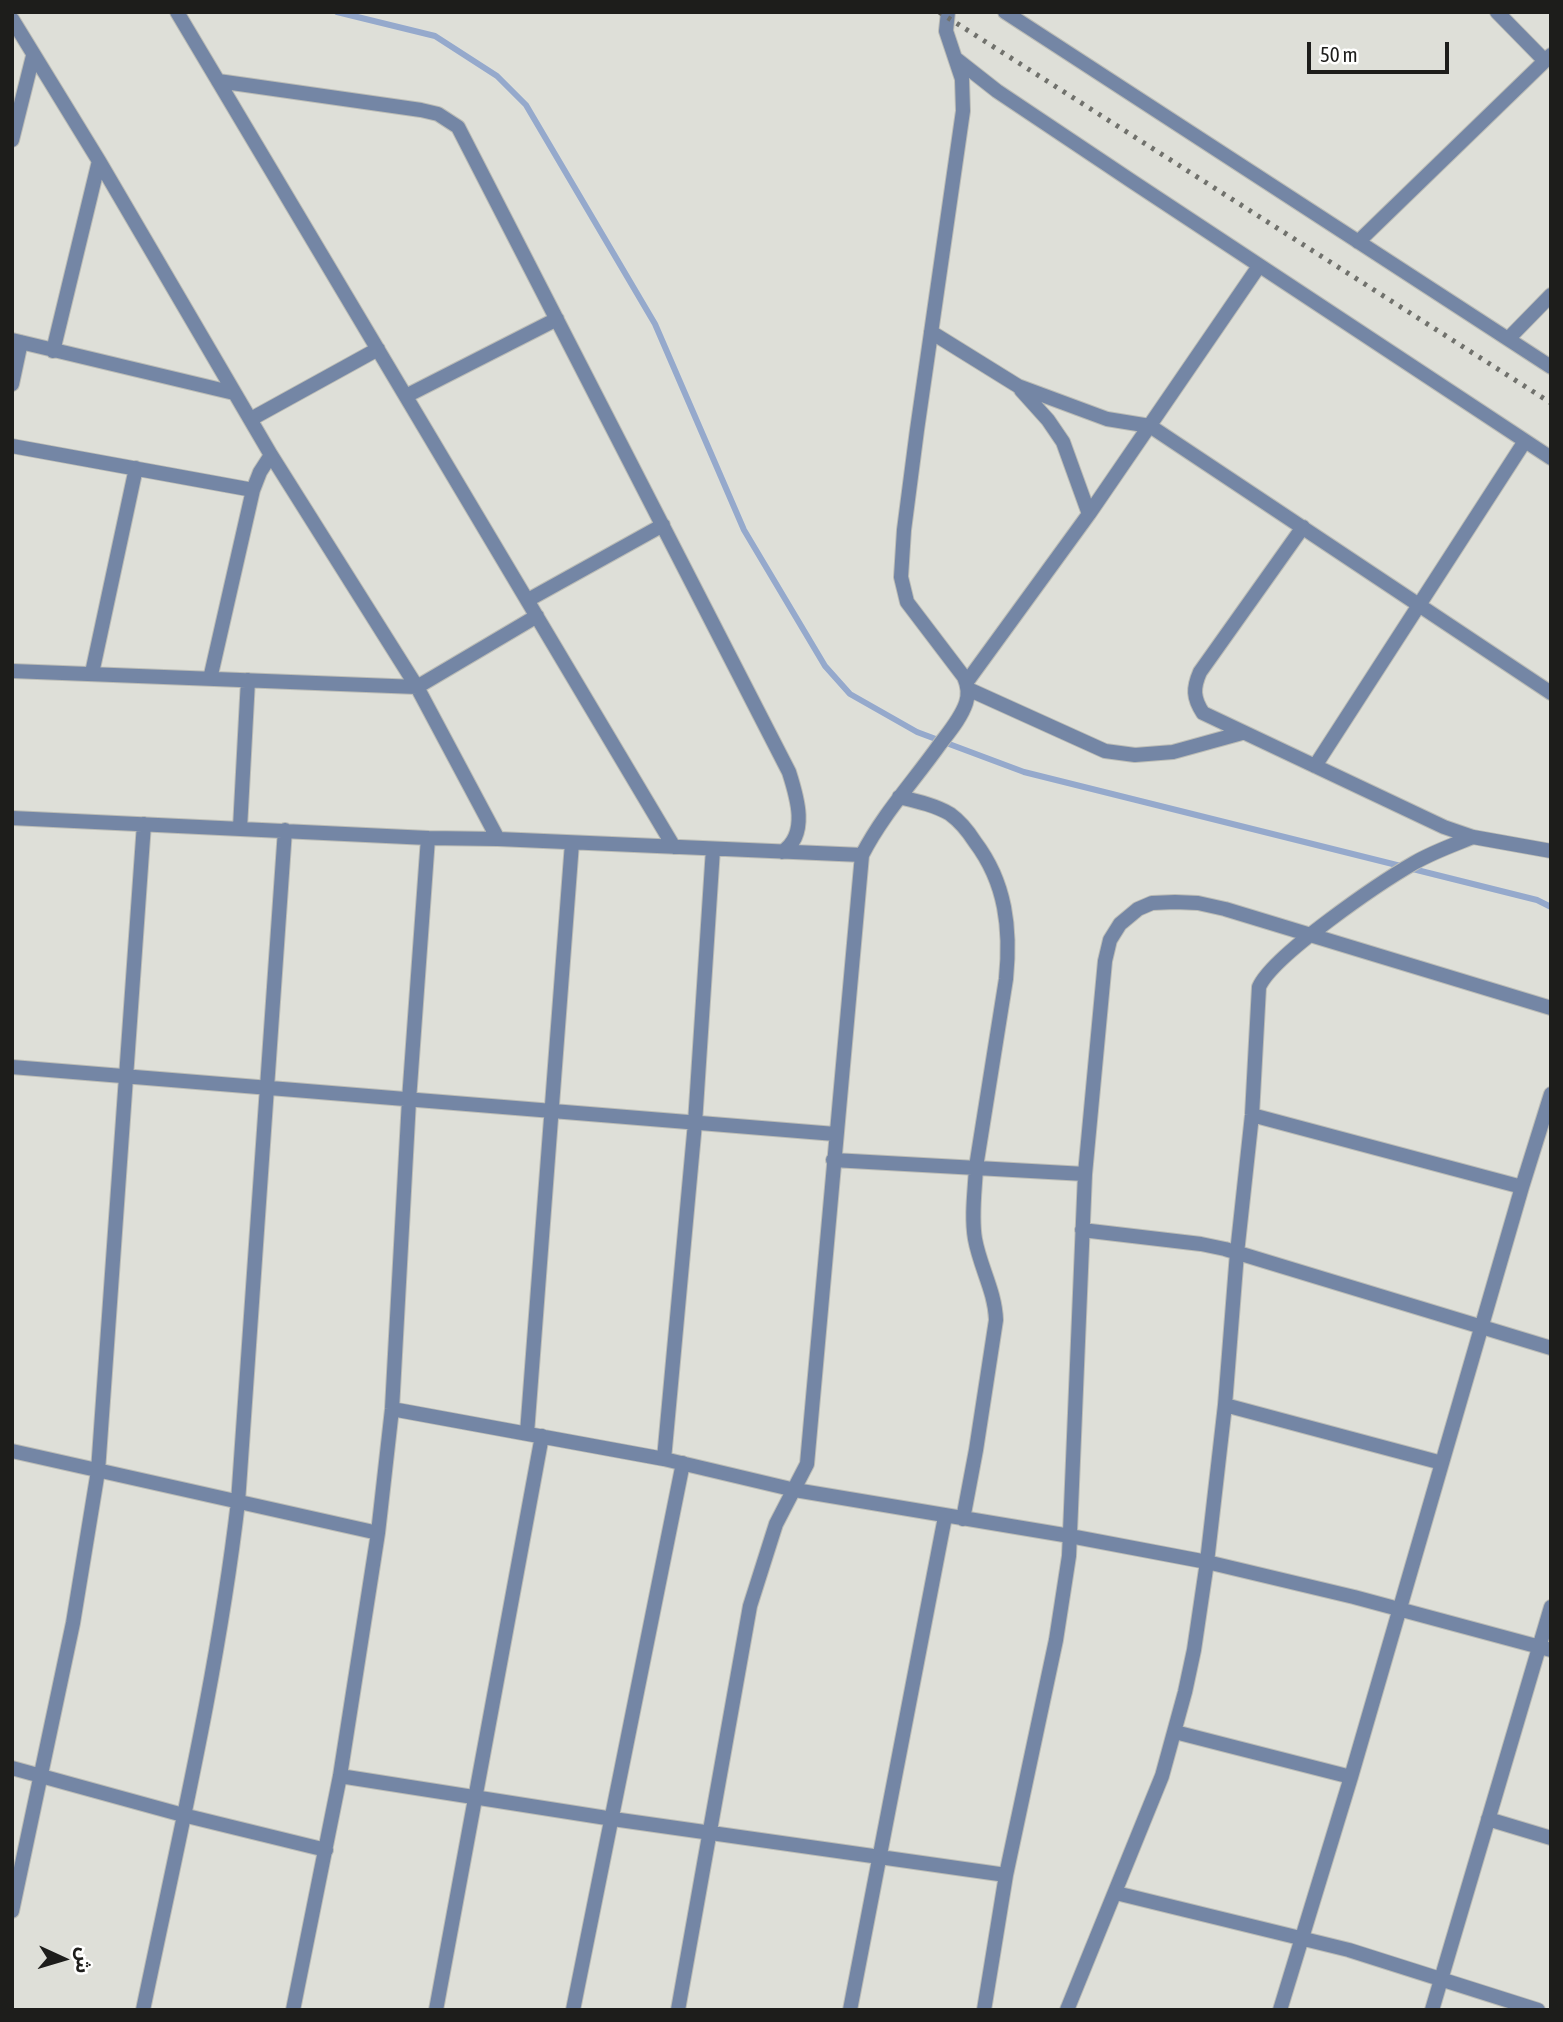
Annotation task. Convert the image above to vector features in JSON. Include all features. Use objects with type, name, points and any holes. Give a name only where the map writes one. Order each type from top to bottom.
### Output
[{"type":"street","points":[[177,12],[674,847]]},
{"type":"street","points":[[948,12],[946,31],[962,79],[963,111],[904,530],[901,577],[907,602],[967,686],[1105,751],[1135,755],[1173,752],[1242,733]]},
{"type":"street","points":[[1005,12],[1551,367]]},
{"type":"street","points":[[1358,242],[1548,58],[1497,12]]},
{"type":"street","points":[[12,19],[271,455],[417,687],[498,839]]},
{"type":"street","points":[[12,140],[33,56]]},
{"type":"street","points":[[954,57],[997,90],[1259,266],[1551,458]]},
{"type":"street","points":[[218,80],[421,110],[447,118],[458,127],[789,772],[799,814],[795,837],[782,852]]},
{"type":"street","points":[[53,351],[99,162]]},
{"type":"street","points":[[678,2010],[750,1606],[767,1547],[807,1464],[862,855],[878,825],[957,720],[967,700],[967,686],[1259,266]]},
{"type":"street","points":[[1508,339],[1551,295]]},
{"type":"street","points":[[406,396],[557,318]]},
{"type":"street","points":[[930,332],[1018,386],[1107,419],[1150,426],[1551,693]]},
{"type":"street","points":[[12,384],[17,341],[234,393]]},
{"type":"street","points":[[251,419],[378,349]]},
{"type":"street","points":[[1018,386],[1063,442],[1089,514]]},
{"type":"street","points":[[1315,766],[1525,441]]},
{"type":"street","points":[[12,446],[253,490]]},
{"type":"street","points":[[210,679],[253,490],[271,455]]},
{"type":"street","points":[[92,673],[136,468]]},
{"type":"street","points":[[528,600],[663,525]]},
{"type":"street","points":[[1303,527],[1200,672],[1195,683],[1196,703],[1203,713],[1444,827],[1473,837],[1551,851]]},
{"type":"street","points":[[12,671],[417,687],[537,616]]},
{"type":"street","points":[[240,828],[248,680]]},
{"type":"street","points":[[899,797],[940,809],[961,822],[990,862],[1008,917],[1006,979],[976,1167],[975,1240],[995,1301],[996,1320],[963,1518]]},
{"type":"street","points":[[12,818],[862,855]]},
{"type":"street","points":[[12,1912],[73,1623],[98,1471],[144,824]]},
{"type":"street","points":[[143,2010],[183,1815],[229,1569],[238,1502],[285,830]]},
{"type":"street","points":[[1067,2010],[1162,1776],[1194,1650],[1225,1405],[1237,1253],[1252,1115],[1259,986],[1276,965],[1369,892],[1412,864],[1473,837]]},
{"type":"street","points":[[293,2010],[340,1776],[378,1533],[392,1409],[409,1100],[428,838]]},
{"type":"street","points":[[436,2010],[475,1797],[535,1435],[551,1112],[572,843]]},
{"type":"street","points":[[664,1459],[695,1123],[713,849]]},
{"type":"street","points":[[984,2010],[1006,1875],[1067,1576],[1085,1174],[1101,982],[1110,940],[1120,924],[1138,909],[1153,903],[1198,903],[1551,1008]]},
{"type":"street","points":[[12,1067],[835,1133]]},
{"type":"street","points":[[1279,2010],[1352,1777],[1551,1094]]},
{"type":"street","points":[[1252,1115],[1522,1187]]},
{"type":"street","points":[[833,1160],[1085,1174]]},
{"type":"street","points":[[1082,1230],[1200,1244],[1237,1253],[1551,1348]]},
{"type":"street","points":[[1225,1405],[1442,1463]]},
{"type":"street","points":[[392,1409],[664,1459],[795,1490],[1207,1562],[1545,1648]]},
{"type":"street","points":[[12,1451],[378,1533]]},
{"type":"street","points":[[573,2010],[683,1463]]},
{"type":"street","points":[[850,2010],[945,1517]]},
{"type":"street","points":[[1432,2010],[1488,1819],[1545,1648],[1551,1607]]},
{"type":"street","points":[[1175,1732],[1352,1777]]},
{"type":"street","points":[[12,1768],[183,1815],[326,1850]]},
{"type":"street","points":[[340,1776],[613,1819],[1006,1875]]},
{"type":"street","points":[[1488,1819],[1551,1838]]},
{"type":"street","points":[[1116,1893],[1361,1954],[1538,2010]]},
{"type":"waterway","points":[[337,12],[435,36],[497,76],[526,105],[655,324],[744,530],[825,666],[850,694],[917,732],[1024,772],[1537,900],[1551,907]]},
{"type":"railway","points":[[939,12],[1551,403]]}]
